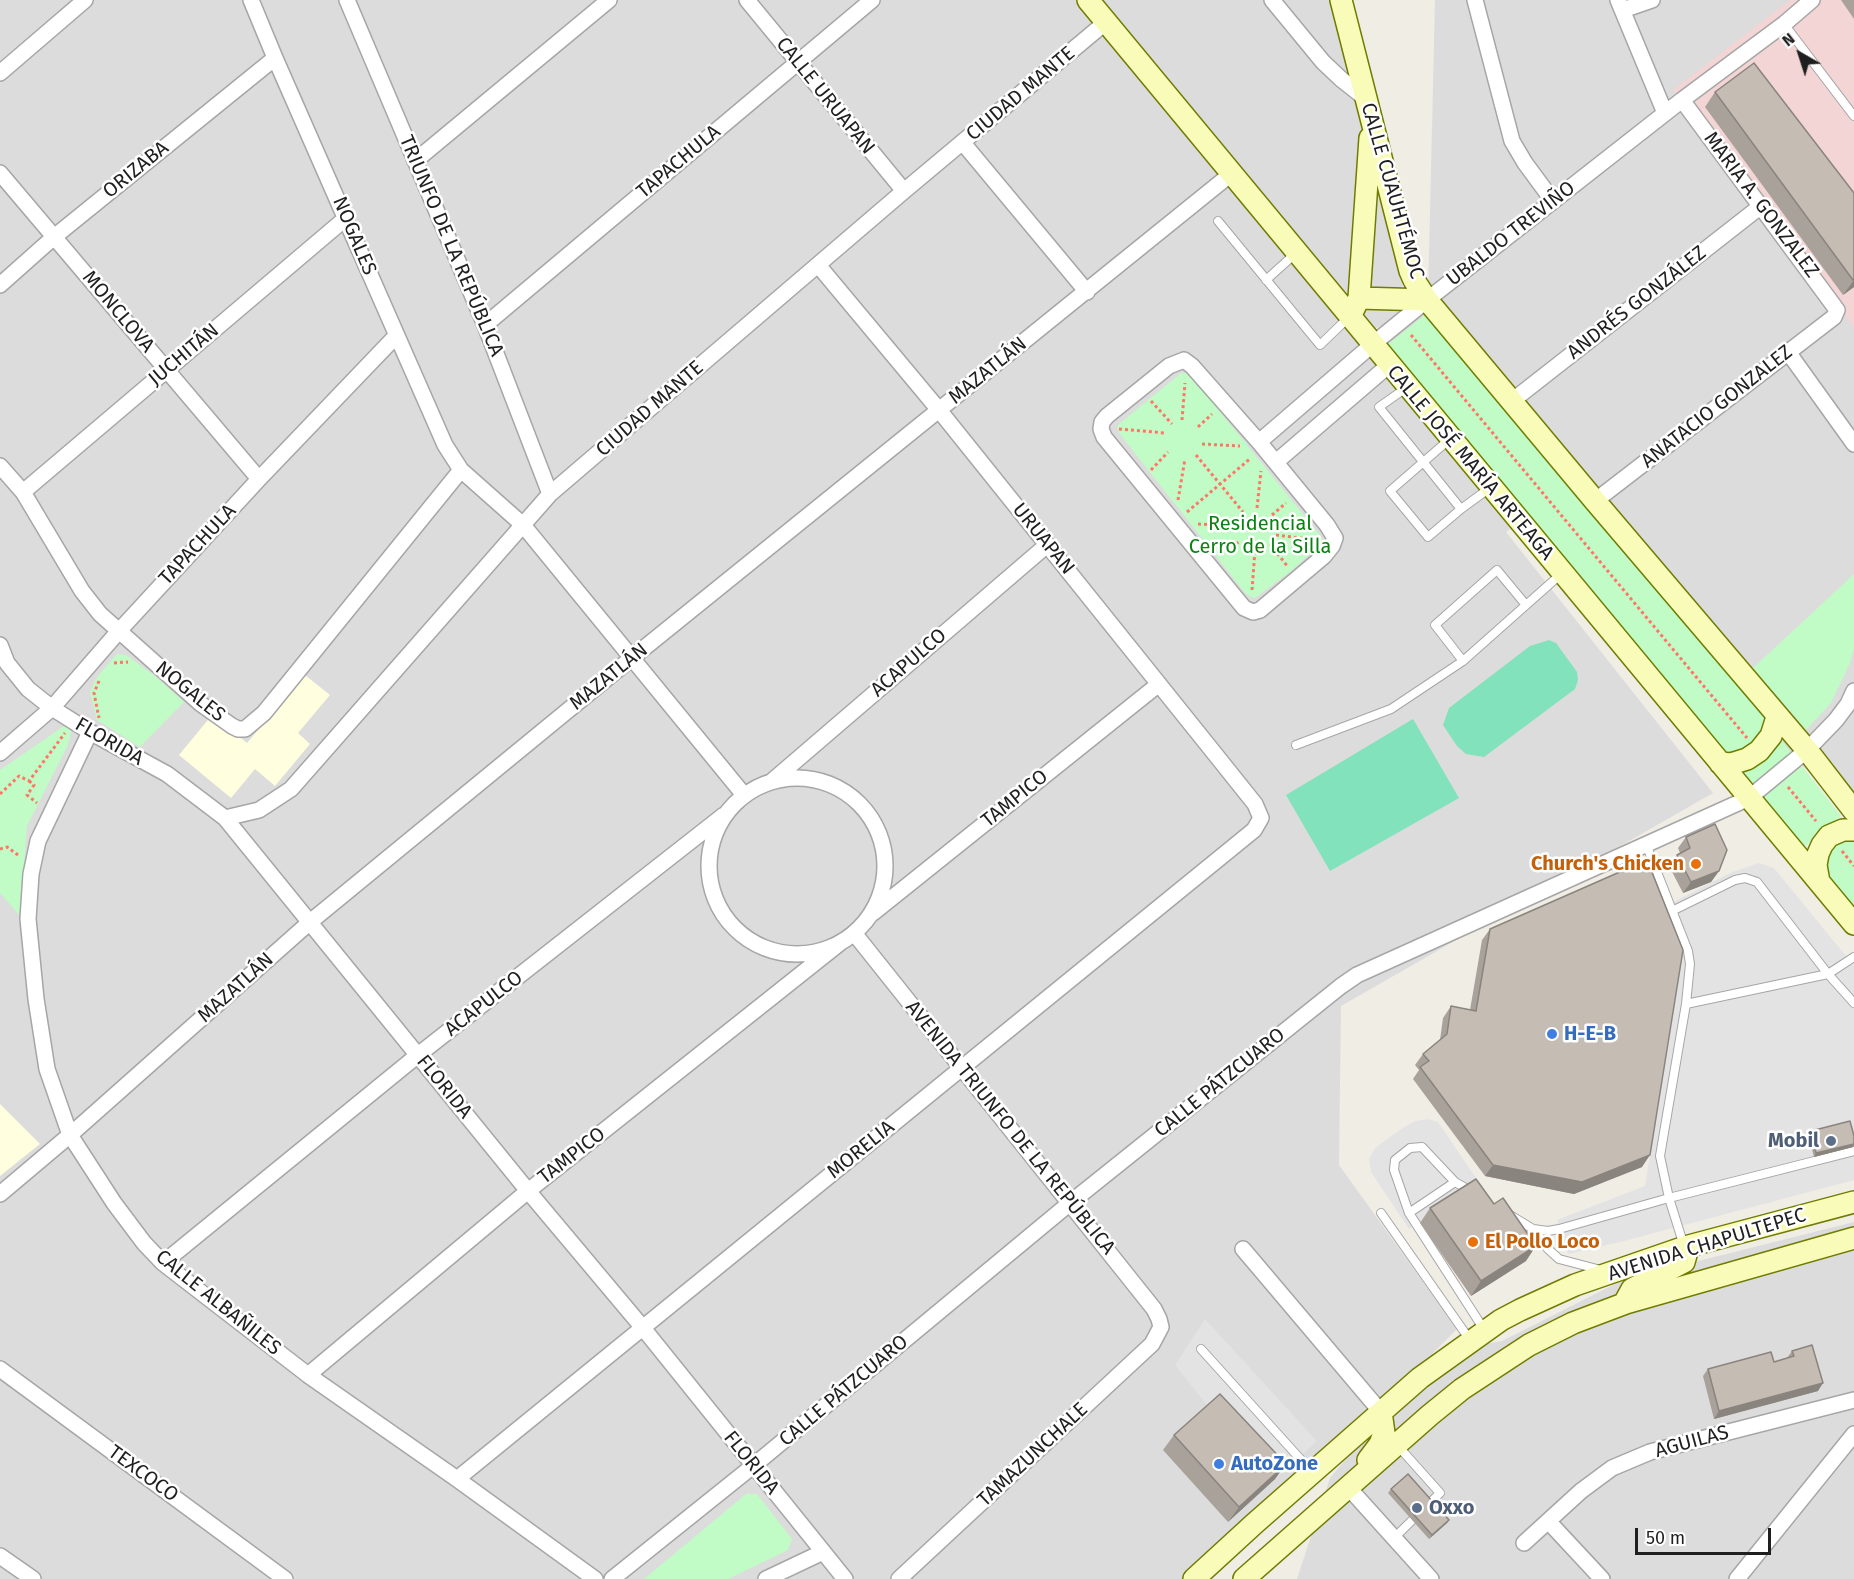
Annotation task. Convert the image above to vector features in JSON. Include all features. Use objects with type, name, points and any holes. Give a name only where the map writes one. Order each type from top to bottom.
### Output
[{"type":"street","points":[[0,73],[85,0]]},
{"type":"street","name":"NOGALES","points":[[251,0],[445,445],[461,470],[523,525]]},
{"type":"street","name":"TRIUNFO DE LA REPÚBLICA","points":[[347,0],[485,325],[550,495]]},
{"type":"street","points":[[415,161],[609,0]]},
{"type":"street","name":"CALLE URUAPAN","points":[[747,0],[904,191]]},
{"type":"street","name":"TAPACHULA","points":[[485,325],[872,0]]},
{"type":"street","name":"CALLE JOSÉ MARÍA ARTEAGA","points":[[1088,0],[1854,924]]},
{"type":"street","points":[[1272,0],[1323,62],[1365,98]]},
{"type":"street","name":"CALLE CUAUHTÉMOC","points":[[1341,0],[1414,280],[1427,300],[1595,501]]},
{"type":"street","points":[[1475,0],[1512,141],[1525,164],[1553,201]]},
{"type":"street","points":[[1652,0],[1621,5],[1665,113]]},
{"type":"street","name":"UBALDO TREVIÑO","points":[[1261,444],[1373,344],[1427,300],[1812,0]]},
{"type":"street","name":"CIUDAD MANTE","points":[[225,818],[259,810],[291,789],[550,495],[904,191],[1106,22]]},
{"type":"street","name":"ORIZABA","points":[[0,285],[54,237],[275,58]]},
{"type":"street","name":"MARIA A. GONZALEZ","points":[[1682,100],[1837,310]]},
{"type":"street","points":[[1350,317],[1359,298],[1371,119]]},
{"type":"street","points":[[963,143],[1087,292]]},
{"type":"street","name":"MONCLOVA","points":[[0,173],[259,478]]},
{"type":"street","name":"MAZATLÁN","points":[[0,1194],[70,1135],[310,922],[633,657],[1231,174]]},
{"type":"street","name":"ANDRÉS GONZÁLEZ","points":[[1512,401],[1761,206]]},
{"type":"street","name":"JUCHITÁN","points":[[23,492],[346,218]]},
{"type":"street","name":"URUAPAN","points":[[818,265],[939,410],[1159,684],[1255,804],[1261,818]]},
{"type":"street","points":[[1359,298],[1427,300]]},
{"type":"street","name":"ANATACIO GONZALEZ","points":[[1595,501],[1834,316],[1837,310]]},
{"type":"street","name":"TAPACHULA","points":[[0,753],[52,708],[259,478],[396,336]]},
{"type":"street","points":[[1788,352],[1854,444]]},
{"type":"street","points":[[1184,360],[1192,366],[1261,444],[1335,538],[1324,556],[1260,610],[1253,612],[1244,608],[1104,437],[1101,429],[1102,422],[1107,416],[1169,366],[1184,360]]},
{"type":"street","points":[[1276,462],[1389,365]]},
{"type":"street","name":"NOGALES","points":[[0,466],[23,492],[82,591],[100,614],[201,704],[238,729],[245,729],[264,713],[461,470]]},
{"type":"street","points":[[1595,501],[1807,750],[1854,811]]},
{"type":"street","points":[[523,525],[744,795]]},
{"type":"street","name":"ACAPULCO","points":[[771,782],[1047,545]]},
{"type":"street","name":"FLORIDA","points":[[0,645],[7,663],[28,689],[52,708],[73,722],[95,726],[168,774],[225,818],[528,1191],[643,1328],[845,1579]]},
{"type":"street","name":"TAMPICO","points":[[871,915],[1159,684]]},
{"type":"street","name":"CALLE PÁTZCUARO","points":[[612,1579],[753,1467],[1070,1203],[1357,975],[1749,798],[1807,750],[1836,720],[1854,691]]},
{"type":"street","points":[[1720,763],[1731,764],[1759,752],[1771,736],[1777,717]]},
{"type":"street","name":"CALLE ALBAÑILES","points":[[95,726],[38,841],[31,873],[28,919],[36,999],[47,1069],[70,1135],[114,1203],[144,1243],[163,1263],[308,1375],[595,1579]]},
{"type":"street","points":[[798,778],[824,782],[848,794],[868,813],[880,836],[885,863],[882,890],[871,915],[854,933],[840,943],[818,952],[794,955],[771,951],[749,941],[731,926],[718,906],[710,884],[708,860],[714,836],[724,815],[744,795],[771,782],[798,778]]},
{"type":"street","name":"ACAPULCO","points":[[163,1263],[418,1055],[724,815]]},
{"type":"street","name":"MORELIA","points":[[457,1479],[1254,830],[1261,818]]},
{"type":"street","points":[[1819,882],[1816,865],[1818,854],[1829,836],[1843,830],[1854,830]]},
{"type":"street","name":"AVENIDA TRIUNFO DE LA REPÚBLICA","points":[[854,933],[1154,1309],[1161,1327]]},
{"type":"street","name":"TAMPICO","points":[[308,1375],[528,1191],[840,943]]},
{"type":"street","name":"AVENIDA CHAPULTEPEC","points":[[1194,1579],[1401,1394],[1478,1336],[1520,1310],[1575,1285],[1685,1247],[1854,1202]]},
{"type":"street","name":"AVENIDA CHAPULTEPEC","points":[[1247,1578],[1430,1415],[1462,1389],[1529,1345],[1573,1323],[1626,1303],[1854,1238]]},
{"type":"street","points":[[1626,1303],[1632,1289],[1684,1262],[1685,1247]]},
{"type":"street","points":[[1243,1249],[1381,1412],[1385,1428],[1383,1437],[1348,1487],[1431,1579]]},
{"type":"street","name":"TAMAZUNCHALE","points":[[899,1579],[1152,1344],[1161,1327]]},
{"type":"street","name":"TEXCOCO","points":[[0,1369],[285,1579]]},
{"type":"street","points":[[1401,1394],[1403,1406],[1408,1413],[1430,1415]]},
{"type":"street","name":"AGUILAS","points":[[1524,1543],[1581,1491],[1612,1468],[1650,1452],[1854,1400]]},
{"type":"street","points":[[1737,1579],[1854,1434]]},
{"type":"street","points":[[1548,1521],[1602,1579]]},
{"type":"street","points":[[766,1579],[823,1552]]},
{"type":"street","points":[[0,1556],[33,1579]]},
{"type":"lane","points":[[1784,24],[1854,116]]},
{"type":"lane","points":[[1218,221],[1320,345],[1350,317]]},
{"type":"lane","points":[[1266,280],[1296,253]]},
{"type":"lane","points":[[1407,387],[1379,408],[1461,509]]},
{"type":"lane","points":[[1451,438],[1390,491],[1428,537],[1491,486]]},
{"type":"lane","points":[[1463,661],[1435,625],[1461,601],[1497,570],[1526,605]]},
{"type":"lane","points":[[1296,745],[1391,709],[1463,661],[1562,573]]},
{"type":"lane","points":[[1646,844],[1688,951],[1690,963],[1686,1004],[1660,1156],[1669,1198],[1685,1247]]},
{"type":"lane","points":[[1672,911],[1735,880],[1751,879],[1762,886],[1828,974],[1854,1003]]},
{"type":"lane","points":[[1686,1004],[1828,974],[1854,957]]},
{"type":"lane","points":[[1475,1194],[1455,1182],[1422,1148],[1410,1148],[1398,1156],[1394,1164],[1409,1213],[1478,1336]]},
{"type":"lane","points":[[1533,1229],[1548,1231],[1559,1229],[1669,1198],[1854,1151]]},
{"type":"lane","points":[[1409,1213],[1455,1182]]},
{"type":"lane","points":[[1504,1211],[1533,1229],[1559,1259],[1611,1273]]},
{"type":"lane","points":[[1381,1213],[1478,1336]]},
{"type":"lane","points":[[1201,1349],[1313,1473]]},
{"type":"lane","points":[[1394,1538],[1440,1493],[1397,1444]]},
{"type":"path","points":[[1400,322],[1759,752]]},
{"type":"path","points":[[1182,420],[1184,360]]},
{"type":"path","points":[[1141,388],[1172,424]]},
{"type":"path","points":[[1101,429],[1125,428],[1165,433]]},
{"type":"path","points":[[1203,444],[1261,444]]},
{"type":"path","points":[[1174,522],[1221,484],[1261,444]]},
{"type":"path","points":[[1257,508],[1261,444]]},
{"type":"path","points":[[1140,481],[1168,452]]},
{"type":"path","points":[[1196,454],[1244,512]]},
{"type":"path","points":[[1174,522],[1185,459]]},
{"type":"path","points":[[1174,522],[1235,526]]},
{"type":"path","points":[[1276,535],[1334,543]]},
{"type":"path","points":[[1208,564],[1239,542]]},
{"type":"path","points":[[1270,544],[1297,579]]},
{"type":"path","points":[[1253,612],[1251,589],[1255,550]]},
{"type":"path","points":[[109,667],[116,661],[126,661],[135,666]]},
{"type":"path","points":[[95,726],[94,693],[104,674]]},
{"type":"path","points":[[29,781],[73,722]]},
{"type":"path","points":[[1778,775],[1854,866]]},
{"type":"path","points":[[0,794],[19,776],[34,785],[27,795],[39,804]]},
{"type":"path","points":[[0,849],[7,847],[25,859]]},
{"type":"shaded area","points":[[0,0],[1084,0],[1377,345],[1428,299],[1435,0],[1854,0],[1854,811],[1521,521],[1506,532],[1713,793],[1341,1006],[1339,1165],[1457,1329],[1432,1354],[1502,1341],[1623,1280],[1854,1222],[1854,1579],[1297,1579],[1330,1478],[1392,1407],[1427,1358],[1202,1579],[0,1579]]},
{"type":"shaded area","points":[[1098,0],[1333,0],[1403,282],[1396,320],[1371,330]]},
{"type":"shaded area","points":[[1790,0],[1854,0],[1854,328],[1673,90]]},
{"type":"shaded area","points":[[305,675],[330,695],[298,733],[310,744],[275,786],[255,769],[231,798],[179,755],[212,715],[247,743]]},
{"type":"shaded area","points":[[1759,863],[1774,868],[1854,966],[1854,1180],[1568,1254],[1557,1220],[1645,1186],[1680,966],[1656,911],[1730,873]]},
{"type":"shaded area","points":[[0,1104],[40,1144],[0,1176]]},
{"type":"shaded area","points":[[1428,1119],[1438,1122],[1480,1184],[1409,1229],[1371,1172],[1369,1159],[1375,1148],[1401,1129],[1415,1121]]},
{"type":"shaded area","points":[[1205,1319],[1317,1441],[1275,1479],[1210,1409],[1175,1365]]},
{"type":"green space","points":[[1426,314],[1753,704],[1841,816],[1802,849],[1383,348]]},
{"type":"green space","name":"Residencial Cerro de la Silla","points":[[1181,373],[1191,376],[1323,539],[1321,544],[1291,571],[1255,598],[1245,593],[1117,428]]},
{"type":"green space","points":[[1854,574],[1854,649],[1850,663],[1831,703],[1806,730],[1753,668]]},
{"type":"green space","points":[[1549,640],[1556,643],[1577,672],[1578,680],[1575,689],[1484,757],[1466,754],[1457,746],[1443,725],[1449,708],[1530,646]]},
{"type":"green space","points":[[117,654],[126,655],[155,676],[184,702],[140,747],[97,720],[90,692],[97,677]]},
{"type":"green space","points":[[1413,719],[1459,798],[1330,871],[1286,795]]},
{"type":"green space","points":[[73,722],[68,745],[27,826],[20,916],[0,893],[0,770]]},
{"type":"green space","points":[[1845,839],[1854,841],[1854,912],[1826,875],[1826,857],[1832,847]]},
{"type":"green space","points":[[746,1494],[757,1494],[792,1539],[788,1550],[728,1579],[644,1579]]},
{"type":"building","points":[[1754,63],[1854,193],[1854,280],[1715,92]]},
{"type":"building","name":"Church's Chicken","points":[[1715,824],[1727,850],[1719,871],[1691,882],[1677,855],[1690,848],[1686,837]]},
{"type":"building","name":"H-E-B","points":[[1647,860],[1683,950],[1650,1155],[1582,1182],[1493,1165],[1420,1067],[1429,1061],[1423,1054],[1447,1034],[1451,1006],[1476,1011],[1490,929]]},
{"type":"building","name":"Mobil","points":[[1850,1121],[1854,1144],[1816,1153],[1811,1131]]},
{"type":"building","name":"El Pollo Loco","points":[[1476,1179],[1494,1204],[1503,1198],[1536,1246],[1481,1281],[1430,1208]]},
{"type":"building","points":[[1812,1345],[1823,1383],[1719,1411],[1708,1369],[1771,1352],[1774,1362],[1794,1356],[1792,1351]]},
{"type":"building","name":"AutoZone","points":[[1220,1394],[1286,1464],[1239,1507],[1174,1435]]},
{"type":"building","name":"Oxxo","points":[[1408,1474],[1449,1520],[1432,1535],[1391,1489]]},
{"type":"place","name":"Church's Chicken","points":[[1696,864]]},
{"type":"place","name":"H-E-B","points":[[1552,1034]]},
{"type":"place","name":"Mobil","points":[[1831,1141]]},
{"type":"place","name":"El Pollo Loco","points":[[1473,1242]]},
{"type":"place","name":"AutoZone","points":[[1219,1464]]},
{"type":"place","name":"Oxxo","points":[[1417,1508]]}]
